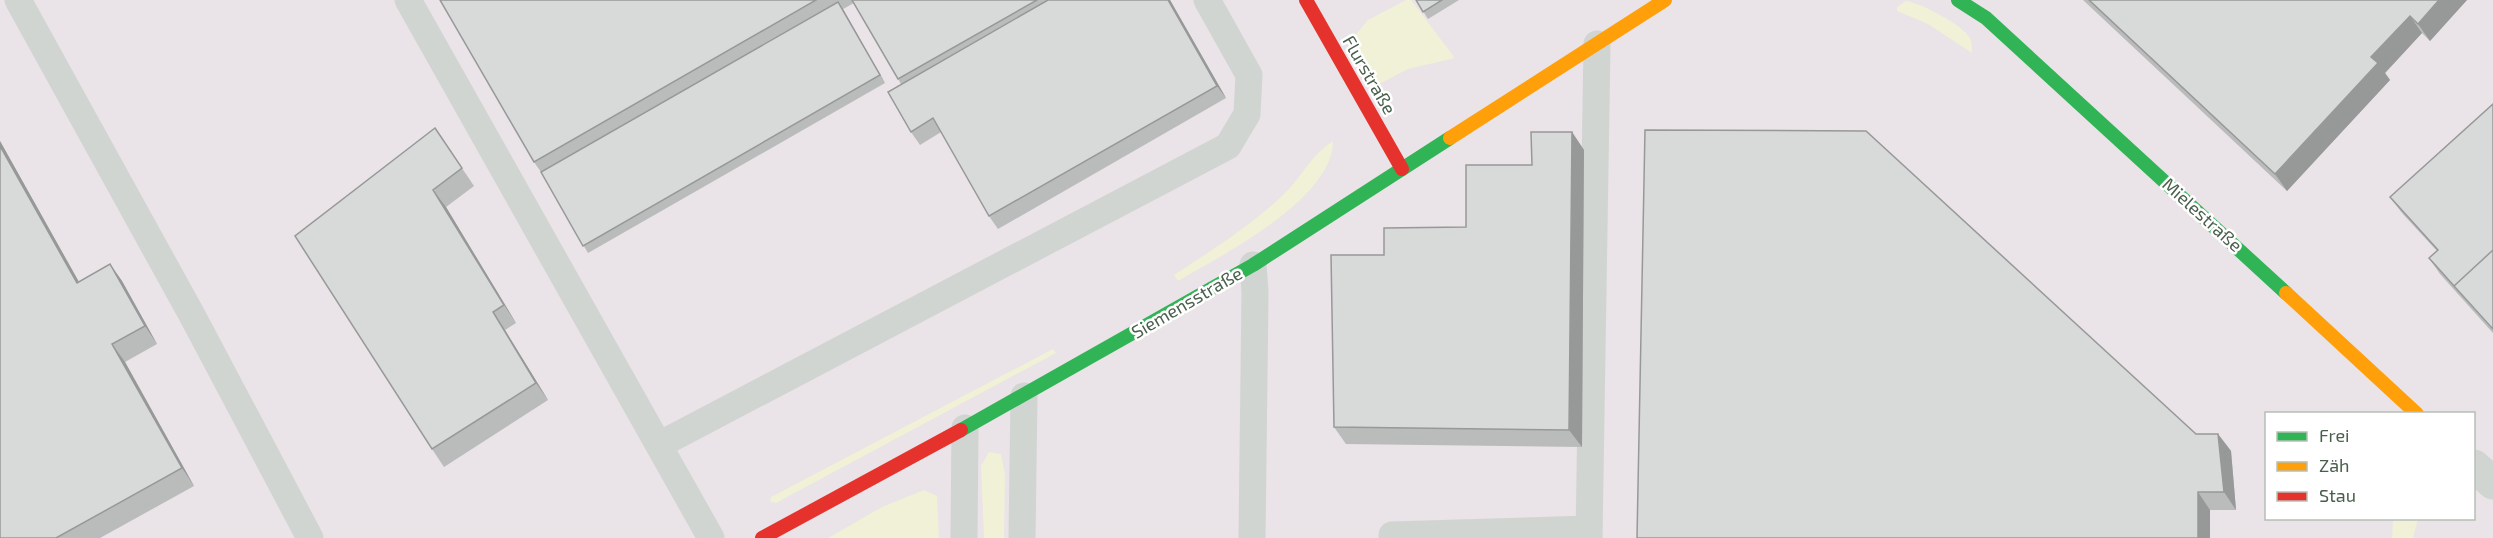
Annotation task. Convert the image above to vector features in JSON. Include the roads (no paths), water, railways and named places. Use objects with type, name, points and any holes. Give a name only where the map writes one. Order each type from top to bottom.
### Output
[{"type":"street","name":"Flurstraße","points":[[1306,0],[1402,169]]},
{"type":"street","name":"Siemensstraße","points":[[762,538],[1024,396],[1253,265],[1665,0]]},
{"type":"street","name":"Mielestraße","points":[[1958,0],[1980,9],[2415,412]]},
{"type":"street","points":[[2475,467],[2493,483]]},
{"type":"lane","points":[[18,0],[193,317],[310,538]]},
{"type":"lane","points":[[408,0],[711,538]]},
{"type":"lane","points":[[659,445],[1228,146],[1247,114],[1249,75],[1207,0]]},
{"type":"lane","points":[[1392,535],[1589,533],[1597,44]]},
{"type":"lane","points":[[1252,538],[1255,292],[1253,265]]},
{"type":"lane","points":[[1022,538],[1024,396]]},
{"type":"lane","points":[[964,538],[965,428]]}]
